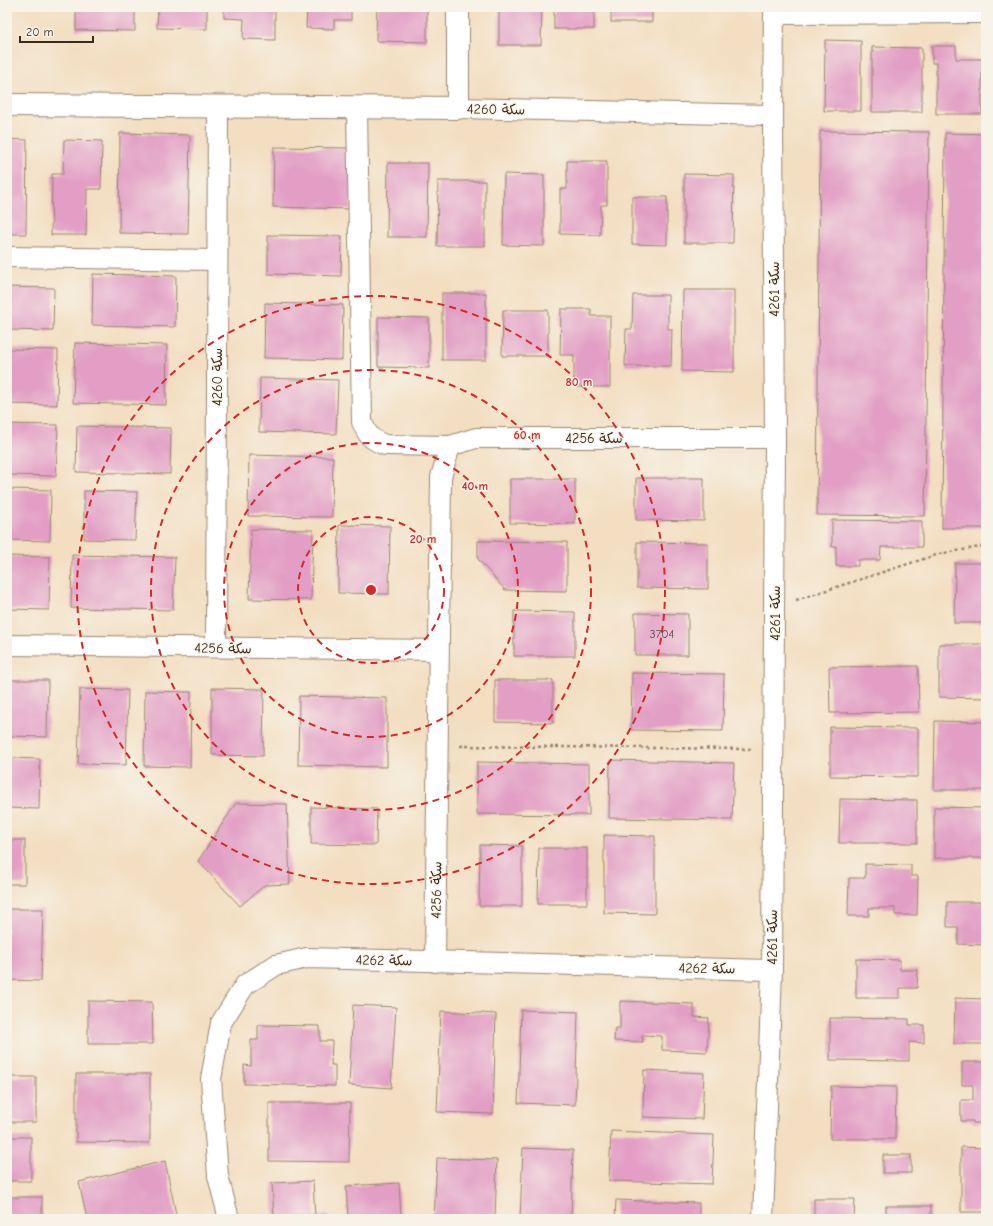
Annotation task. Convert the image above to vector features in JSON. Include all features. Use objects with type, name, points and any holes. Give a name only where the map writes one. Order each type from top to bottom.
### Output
[{"type":"street","points":[[458,7],[458,108]]},
{"type":"street","points":[[774,11],[986,13]]},
{"type":"street","name":"سكة 4261","points":[[763,1219],[772,970],[775,607],[774,11]]},
{"type":"street","name":"سكة 4260","points":[[7,105],[458,108],[773,115]]},
{"type":"street","name":"سكة 4260","points":[[216,647],[218,106]]},
{"type":"street","points":[[357,108],[362,422],[367,434],[376,441],[385,445],[450,446]]},
{"type":"street","points":[[7,257],[217,260]]},
{"type":"street","name":"سكة 4256","points":[[435,962],[439,746],[438,650],[441,477],[450,446],[476,438],[775,438]]},
{"type":"street","name":"سكة 4256","points":[[7,645],[438,650]]},
{"type":"street","name":"سكة 4262","points":[[229,1219],[218,1176],[211,1079],[221,1024],[245,985],[276,965],[307,958],[772,970]]},
{"type":"path","points":[[775,607],[939,554],[986,546]]},
{"type":"path","points":[[439,746],[774,749]]},
{"type":"building","points":[[76,7],[135,7],[135,31],[76,30]]},
{"type":"building","points":[[158,7],[207,7],[207,29],[157,28]]},
{"type":"building","points":[[224,7],[275,7],[275,40],[243,39],[244,19],[224,18]]},
{"type":"building","points":[[307,7],[351,7],[351,20],[334,20],[334,29],[306,28]]},
{"type":"building","points":[[377,7],[427,7],[427,42],[376,41]]},
{"type":"building","points":[[499,7],[542,7],[541,45],[499,45]]},
{"type":"building","points":[[554,7],[594,7],[594,29],[554,29]]},
{"type":"building","points":[[611,7],[652,7],[652,22],[611,22]]},
{"type":"building","points":[[825,40],[861,41],[861,111],[824,111]]},
{"type":"building","points":[[932,46],[956,46],[956,59],[982,59],[982,114],[936,114],[936,63],[932,63]]},
{"type":"building","points":[[872,47],[922,48],[922,112],[872,112]]},
{"type":"building","points":[[820,131],[929,132],[925,516],[817,515]]},
{"type":"building","points":[[120,133],[190,135],[188,234],[119,233]]},
{"type":"building","points":[[945,133],[986,134],[986,528],[942,528]]},
{"type":"building","points":[[7,139],[27,140],[26,234],[7,234]]},
{"type":"building","points":[[64,140],[102,141],[101,189],[87,189],[86,235],[51,235],[52,174],[63,174]]},
{"type":"building","points":[[274,147],[352,148],[351,209],[273,207]]},
{"type":"building","points":[[567,161],[607,161],[607,205],[601,205],[600,235],[560,234],[560,189],[567,189]]},
{"type":"building","points":[[388,163],[428,163],[427,237],[387,237]]},
{"type":"building","points":[[504,174],[544,175],[544,246],[503,245]]},
{"type":"building","points":[[684,174],[734,175],[733,243],[684,243]]},
{"type":"building","points":[[438,181],[485,181],[485,246],[437,246]]},
{"type":"building","points":[[632,197],[667,197],[667,245],[632,244]]},
{"type":"building","points":[[268,235],[342,236],[341,276],[268,274]]},
{"type":"building","points":[[93,274],[176,276],[175,327],[92,325]]},
{"type":"building","points":[[7,287],[54,288],[53,331],[7,330]]},
{"type":"building","points":[[683,290],[734,290],[734,372],[682,371]]},
{"type":"building","points":[[442,293],[486,293],[486,360],[442,360]]},
{"type":"building","points":[[633,295],[668,295],[668,329],[672,329],[671,366],[625,366],[626,329],[632,329]]},
{"type":"building","points":[[265,303],[343,305],[342,360],[264,358]]},
{"type":"building","points":[[561,309],[591,309],[591,316],[610,316],[610,387],[574,387],[574,355],[560,355]]},
{"type":"building","points":[[503,310],[548,310],[548,356],[502,356]]},
{"type":"building","points":[[378,317],[429,318],[429,368],[378,367]]},
{"type":"building","points":[[75,343],[167,345],[166,405],[73,403]]},
{"type":"building","points":[[7,349],[58,350],[57,405],[7,404]]},
{"type":"building","points":[[260,378],[338,380],[336,434],[259,432]]},
{"type":"building","points":[[7,424],[58,425],[56,476],[7,475]]},
{"type":"building","points":[[77,426],[171,428],[170,474],[76,472]]},
{"type":"building","points":[[249,455],[333,457],[332,517],[248,516]]},
{"type":"building","points":[[636,478],[704,478],[704,521],[636,520]]},
{"type":"building","points":[[510,479],[575,479],[575,524],[510,523]]},
{"type":"building","points":[[7,489],[51,490],[50,541],[7,540]]},
{"type":"building","points":[[84,491],[137,492],[135,540],[84,539]]},
{"type":"building","points":[[832,520],[922,521],[922,547],[881,547],[880,560],[858,560],[858,566],[836,566],[836,546],[832,547]]},
{"type":"building","points":[[339,525],[390,526],[389,594],[338,593]]},
{"type":"building","points":[[251,529],[313,530],[311,600],[249,599]]},
{"type":"building","points":[[478,541],[567,542],[567,591],[505,590],[478,559]]},
{"type":"building","points":[[637,542],[708,543],[708,589],[637,588]]},
{"type":"building","points":[[72,555],[175,557],[173,610],[71,608]]},
{"type":"building","points":[[7,556],[50,557],[49,610],[7,609]]},
{"type":"building","points":[[955,563],[986,563],[986,623],[954,623]]},
{"type":"building","points":[[514,611],[575,612],[575,656],[514,656]]},
{"type":"building","points":[[635,613],[688,614],[688,655],[635,655]]},
{"type":"building","points":[[939,644],[986,644],[986,698],[939,697]]},
{"type":"building","points":[[918,666],[919,712],[830,713],[829,667]]},
{"type":"building","points":[[632,673],[724,674],[723,731],[631,730]]},
{"type":"building","points":[[7,680],[48,680],[47,737],[7,736]]},
{"type":"building","points":[[495,680],[553,680],[553,723],[495,722]]},
{"type":"building","points":[[212,688],[264,689],[263,756],[212,755]]},
{"type":"building","points":[[80,689],[128,690],[126,765],[78,764]]},
{"type":"building","points":[[145,691],[191,692],[190,767],[144,766]]},
{"type":"building","points":[[299,696],[387,698],[387,767],[298,765]]},
{"type":"building","points":[[935,721],[986,722],[986,790],[934,790]]},
{"type":"building","points":[[830,727],[918,728],[918,777],[830,776]]},
{"type":"building","points":[[7,758],[40,759],[39,809],[7,808]]},
{"type":"building","points":[[610,760],[734,763],[732,820],[609,818]]},
{"type":"building","points":[[477,762],[589,764],[589,815],[477,814]]},
{"type":"building","points":[[840,799],[917,800],[917,843],[839,843]]},
{"type":"building","points":[[236,803],[287,804],[290,884],[265,885],[240,906],[198,861]]},
{"type":"building","points":[[311,807],[377,809],[376,845],[311,844]]},
{"type":"building","points":[[934,807],[986,808],[986,858],[934,858]]},
{"type":"building","points":[[604,835],[655,836],[655,914],[604,913]]},
{"type":"building","points":[[7,840],[25,840],[25,884],[7,884]]},
{"type":"building","points":[[480,845],[522,846],[522,906],[479,906]]},
{"type":"building","points":[[539,848],[587,848],[587,904],[538,904]]},
{"type":"building","points":[[865,864],[911,865],[911,876],[918,876],[917,915],[895,915],[895,908],[869,908],[869,916],[848,916],[849,878],[865,878]]},
{"type":"building","points":[[947,902],[986,902],[986,945],[958,944],[958,927],[947,927]]},
{"type":"building","points":[[7,909],[43,909],[41,981],[7,980]]},
{"type":"building","points":[[856,959],[900,960],[900,970],[918,970],[917,988],[900,988],[900,998],[856,998]]},
{"type":"building","points":[[955,998],[986,999],[986,1044],[954,1044]]},
{"type":"building","points":[[88,1001],[152,1002],[153,1044],[88,1044]]},
{"type":"building","points":[[620,1001],[694,1004],[694,1017],[709,1018],[707,1052],[662,1050],[662,1036],[642,1035],[643,1042],[614,1041],[615,1028],[620,1028]]},
{"type":"building","points":[[353,1005],[396,1007],[391,1088],[349,1085]]},
{"type":"building","points":[[521,1010],[578,1012],[575,1105],[518,1103]]},
{"type":"building","points":[[441,1011],[496,1014],[493,1114],[437,1112]]},
{"type":"building","points":[[830,1018],[909,1019],[909,1025],[924,1025],[924,1043],[909,1042],[909,1061],[830,1060]]},
{"type":"building","points":[[258,1025],[320,1026],[320,1041],[332,1041],[331,1065],[335,1065],[335,1086],[244,1084],[244,1065],[251,1066],[251,1040],[258,1040]]},
{"type":"building","points":[[962,1062],[984,1062],[984,1068],[986,1068],[986,1123],[961,1121],[961,1100],[973,1100],[973,1085],[962,1085]]},
{"type":"building","points":[[644,1070],[704,1073],[702,1119],[643,1117]]},
{"type":"building","points":[[76,1074],[150,1074],[150,1143],[76,1142]]},
{"type":"building","points":[[7,1077],[36,1077],[36,1122],[7,1122]]},
{"type":"building","points":[[831,1086],[896,1087],[895,1139],[830,1139]]},
{"type":"building","points":[[269,1103],[350,1103],[349,1162],[269,1161]]},
{"type":"building","points":[[611,1131],[714,1135],[712,1184],[609,1181]]},
{"type":"building","points":[[7,1137],[31,1137],[31,1181],[7,1181]]},
{"type":"building","points":[[961,1147],[986,1148],[986,1212],[961,1212]]},
{"type":"building","points":[[523,1148],[573,1150],[571,1219],[520,1219]]},
{"type":"building","points":[[883,1155],[911,1155],[911,1173],[883,1173]]},
{"type":"building","points":[[437,1158],[497,1160],[495,1219],[434,1219]]},
{"type":"building","points":[[165,1161],[177,1219],[87,1219],[79,1182]]},
{"type":"building","points":[[313,1181],[315,1216],[329,1215],[329,1219],[274,1219],[272,1183]]},
{"type":"building","points":[[399,1183],[401,1219],[348,1219],[346,1186]]},
{"type":"building","points":[[7,1197],[42,1197],[42,1219],[7,1219]]},
{"type":"building","points":[[814,1199],[855,1199],[854,1219],[814,1219]]},
{"type":"building","points":[[616,1200],[699,1203],[699,1219],[615,1219]]},
{"type":"building","points":[[886,1206],[931,1206],[931,1219],[886,1219]]}]
